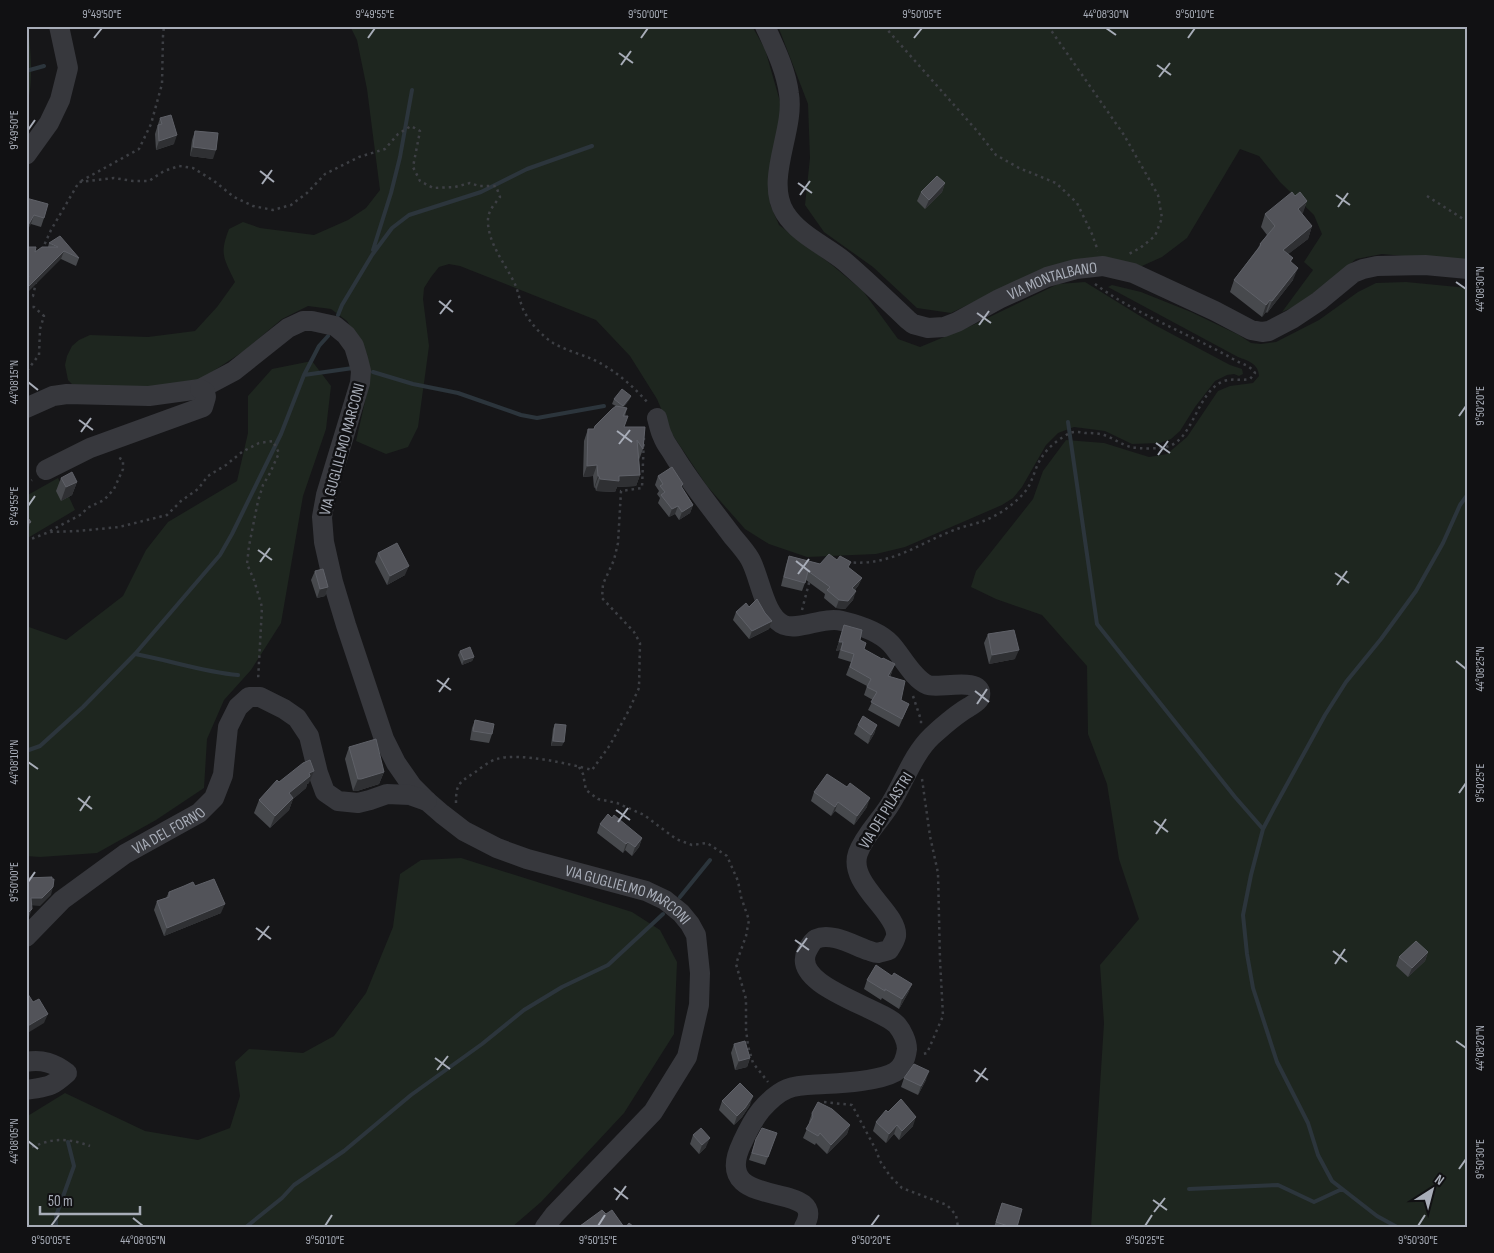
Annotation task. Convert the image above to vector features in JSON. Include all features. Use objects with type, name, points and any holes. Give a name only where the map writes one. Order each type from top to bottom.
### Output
[{"type":"street","points":[[26,154],[49,123],[60,100],[68,68],[59,26]]},
{"type":"street","name":"VIA MONTALBANO","points":[[765,26],[781,60],[790,94],[790,114],[778,183],[780,198],[785,212],[806,234],[842,260],[913,324],[928,328],[944,327],[1047,277],[1076,269],[1110,268],[1133,273],[1250,330],[1262,332],[1269,331],[1292,319],[1319,301],[1353,273],[1363,269],[1377,266],[1426,265],[1468,270]]},
{"type":"street","name":"VIA GUGLILEMO MARCONI","points":[[26,408],[53,396],[66,394],[150,396],[200,390],[234,371],[288,328],[303,321],[334,326],[346,335],[354,346],[361,371],[360,383],[326,496],[322,517],[324,542],[333,582],[346,625],[384,739],[396,763],[412,786],[442,814],[456,824]]},
{"type":"street","points":[[46,470],[99,445],[203,407],[206,397],[205,392],[200,390]]},
{"type":"street","points":[[657,418],[662,436],[685,474],[750,560],[762,593],[774,618],[787,626]]},
{"type":"street","name":"VIA DEI PILASTRI","points":[[787,626],[792,627],[838,620],[858,625],[890,643],[912,671],[928,685],[967,684],[976,686],[980,691],[978,701],[953,716],[929,739],[919,752],[890,804],[864,841],[858,853],[856,863],[864,885],[895,927],[896,936],[889,950],[876,953],[826,937],[815,940],[808,948],[805,956],[807,967],[814,978],[826,987],[896,1024],[904,1036],[907,1046],[906,1056],[902,1065]]},
{"type":"street","name":"VIA DEL FORNO","points":[[26,937],[62,900],[125,854],[199,813],[214,798],[223,775],[228,727],[238,707],[249,697],[260,697]]},
{"type":"street","points":[[260,697],[297,718],[309,736],[318,773],[326,792],[338,801],[358,803],[387,794],[410,795],[428,801]]},
{"type":"street","name":"VIA GUGLIELMO MARCONI","points":[[456,824],[464,831],[497,848],[527,859],[646,892],[665,900],[681,913],[696,935],[700,973],[699,1005],[687,1056],[653,1112],[554,1215],[545,1227]]},
{"type":"street","points":[[26,1062],[49,1062],[67,1073],[49,1087],[26,1090]]},
{"type":"street","points":[[804,1227],[808,1216],[807,1209],[801,1202],[758,1190],[745,1184],[738,1177],[735,1168],[737,1156],[748,1131],[760,1112],[773,1098],[788,1088],[881,1078],[897,1071],[902,1065]]},
{"type":"path","points":[[41,251],[50,230],[79,182],[139,149],[151,124],[162,84],[164,26]]},
{"type":"path","points":[[884,26],[996,155],[1019,168],[1056,183],[1076,203],[1110,268],[1155,236],[1162,218],[1158,195],[1124,135],[1048,26]]},
{"type":"path","points":[[79,182],[114,178],[149,181],[164,171],[179,166],[193,168],[214,181],[234,197],[253,206],[273,210],[291,205],[307,193],[325,174],[359,157],[385,149],[398,134],[411,126],[420,131],[413,167],[420,181],[433,188],[455,187],[470,183],[479,186],[496,186],[500,197],[490,209],[488,223],[493,244],[513,280],[523,308],[536,328],[554,343],[594,360],[629,383],[652,407],[657,418],[644,431],[642,488],[621,491],[618,543],[614,560],[603,584],[602,598],[634,632],[640,643],[639,688],[629,710],[610,745],[592,770],[565,763],[513,757],[497,759],[463,780],[456,789],[456,824]]},
{"type":"path","points":[[1427,196],[1468,222]]},
{"type":"path","points":[[844,562],[858,564],[884,560],[910,551],[954,530],[987,519],[1006,509],[1025,492],[1041,457],[1056,442],[1072,431],[1102,434],[1132,447],[1157,448],[1169,446],[1175,443],[1191,424],[1196,412],[1215,386],[1232,379],[1250,380],[1255,373],[1252,368],[1117,298],[1076,269]]},
{"type":"path","points":[[26,296],[34,296],[37,278]]},
{"type":"path","points":[[26,307],[34,306],[44,316],[40,329],[39,355],[26,372]]},
{"type":"path","points":[[48,532],[78,532],[119,527],[166,515],[198,489],[208,476],[242,452],[259,443],[273,441],[278,453],[270,474],[263,485],[254,521],[248,564],[262,607],[257,677],[260,697]]},
{"type":"path","points":[[26,541],[82,514],[87,508],[104,500],[114,489],[123,469],[123,460],[99,445]]},
{"type":"path","points":[[787,626],[801,612],[810,576]]},
{"type":"path","points":[[911,692],[921,720],[919,752]]},
{"type":"path","points":[[579,767],[583,774],[586,790],[598,799],[617,803],[644,815],[676,839],[692,845],[707,843],[727,856],[738,881],[749,920],[746,936],[736,964],[746,999],[748,1046],[753,1063],[769,1083],[788,1088]]},
{"type":"path","points":[[902,1065],[926,1052],[943,1016],[938,873],[922,782]]},
{"type":"path","points":[[824,1102],[852,1105],[880,1161],[890,1176],[902,1188],[947,1205],[956,1215],[958,1227]]},
{"type":"path","points":[[26,1150],[61,1139],[90,1146]]},
{"type":"shaded area","points":[[26,26],[28,26],[31,68],[29,100],[26,110]]},
{"type":"shaded area","points":[[350,26],[752,26],[765,49],[783,112],[771,160],[770,204],[779,225],[863,291],[898,339],[920,347],[973,325],[1058,284],[1085,282],[1153,324],[1230,365],[1242,369],[1243,374],[1239,376],[1234,374],[1227,375],[1215,381],[1180,431],[1171,439],[1160,443],[1132,444],[1105,431],[1074,427],[1058,433],[1046,445],[1022,487],[1013,498],[1002,505],[905,547],[876,554],[807,557],[769,544],[745,529],[707,486],[672,434],[657,399],[630,356],[596,320],[460,266],[449,264],[439,267],[424,288],[423,299],[429,346],[418,427],[408,447],[386,454],[356,441],[369,384],[367,354],[347,321],[331,309],[308,306],[282,319],[244,351],[198,381],[156,386],[77,386],[72,384],[68,380],[65,365],[67,356],[72,346],[90,335],[148,337],[195,331],[217,307],[235,282],[224,256],[224,245],[229,229],[243,222],[260,228],[314,235],[348,220],[366,208],[380,190],[367,89],[357,40]]},
{"type":"shaded area","points":[[778,26],[1468,26],[1468,262],[1382,254],[1356,259],[1307,301],[1282,312],[1313,270],[1304,262],[1322,234],[1314,215],[1280,182],[1259,156],[1240,149],[1187,238],[1162,257],[1133,270],[1042,269],[951,313],[917,308],[873,267],[824,232],[805,205],[810,158],[808,104]]},
{"type":"shaded area","points":[[1406,282],[1468,288],[1468,1227],[1091,1227],[1104,1023],[1100,965],[1139,919],[1119,859],[1107,784],[1088,734],[1087,666],[1042,615],[996,599],[971,587],[976,571],[1033,499],[1043,471],[1066,440],[1104,443],[1149,457],[1167,454],[1187,437],[1218,391],[1230,386],[1253,383],[1259,376],[1257,368],[1252,363],[1108,287],[1112,285],[1141,292],[1191,312],[1239,335],[1251,343],[1261,344],[1276,342],[1319,320],[1358,292],[1376,283]]},
{"type":"shaded area","points":[[312,361],[331,386],[326,429],[303,496],[281,623],[251,670],[224,700],[207,739],[204,788],[156,820],[97,853],[40,857],[26,856],[26,626],[66,640],[123,596],[146,550],[168,522],[237,481],[248,433],[248,396],[272,369]]},
{"type":"shaded area","points":[[58,478],[63,487],[67,486],[72,495],[69,497],[75,510],[26,539],[26,496]]},
{"type":"shaded area","points":[[461,858],[632,912],[660,930],[677,962],[674,1034],[624,1113],[541,1202],[512,1227],[26,1227],[26,1117],[65,1093],[145,1131],[198,1140],[230,1128],[240,1096],[235,1062],[249,1049],[303,1053],[334,1036],[366,993],[393,927],[400,874],[421,860]]},
{"type":"building","points":[[171,115],[177,135],[159,141],[158,125],[162,124],[160,118]]},
{"type":"building","points":[[195,131],[218,133],[216,150],[193,147]]},
{"type":"building","points":[[937,176],[945,183],[929,200],[921,192]]},
{"type":"building","points":[[1292,192],[1295,196],[1300,192],[1307,201],[1298,209],[1312,226],[1283,250],[1293,258],[1290,261],[1298,268],[1272,301],[1270,300],[1266,305],[1234,280],[1275,226],[1265,214]]},
{"type":"building","points":[[26,198],[48,204],[44,218],[34,215],[26,229]]},
{"type":"building","points":[[60,236],[79,258],[64,251],[26,289],[29,276],[26,276],[26,247],[36,247],[35,252],[42,247],[58,247],[49,243]]},
{"type":"building","points":[[622,389],[631,396],[623,406],[614,399]]},
{"type":"building","points":[[616,406],[627,408],[623,416],[628,416],[624,427],[645,427],[643,449],[637,440],[640,475],[619,476],[619,481],[600,479],[597,465],[587,466],[588,429],[594,429]]},
{"type":"building","points":[[672,467],[693,505],[682,512],[678,506],[672,509],[661,495],[665,492],[660,486],[663,484],[658,476]]},
{"type":"building","points":[[72,472],[77,482],[66,487],[61,478]]},
{"type":"building","points":[[26,515],[31,522],[26,525]]},
{"type":"building","points":[[397,543],[409,566],[390,576],[378,553]]},
{"type":"building","points":[[829,554],[837,560],[840,556],[851,562],[848,567],[862,578],[852,588],[856,591],[848,601],[839,600],[827,590],[830,587],[808,571],[805,583],[784,577],[789,556],[820,564]]},
{"type":"building","points":[[323,569],[328,587],[320,589],[315,571]]},
{"type":"building","points":[[757,599],[772,621],[752,631],[736,612],[746,603],[749,607]]},
{"type":"building","points":[[844,625],[862,630],[860,640],[866,643],[864,649],[895,664],[888,676],[905,681],[901,700],[909,704],[902,719],[871,702],[877,692],[867,687],[871,679],[850,667],[854,654],[841,650],[843,642],[839,642]]},
{"type":"building","points":[[1014,630],[1019,650],[992,655],[988,634]]},
{"type":"building","points":[[470,647],[474,657],[464,660],[460,651]]},
{"type":"building","points":[[863,716],[877,725],[871,735],[858,725]]},
{"type":"building","points":[[475,720],[494,724],[492,734],[473,731]]},
{"type":"building","points":[[555,724],[566,725],[564,742],[553,741]]},
{"type":"building","points":[[376,739],[384,772],[358,779],[349,747]]},
{"type":"building","points":[[310,760],[314,771],[309,773],[310,776],[289,793],[293,798],[275,816],[259,800],[277,780],[279,782],[303,763]]},
{"type":"building","points":[[827,774],[847,787],[850,783],[870,798],[857,816],[838,802],[835,807],[814,792]]},
{"type":"building","points":[[608,814],[612,818],[614,815],[642,838],[635,847],[628,842],[626,844],[600,824]]},
{"type":"building","points":[[52,877],[54,879],[53,887],[42,898],[31,898],[32,909],[26,915],[26,878]]},
{"type":"building","points":[[214,879],[225,904],[167,928],[157,901],[169,897],[169,892],[193,882],[195,886]]},
{"type":"building","points":[[1416,941],[1428,952],[1412,968],[1399,957]]},
{"type":"building","points":[[876,965],[892,976],[894,973],[912,984],[902,999],[867,980]]},
{"type":"building","points":[[26,991],[33,1002],[39,999],[48,1014],[26,1027]]},
{"type":"building","points":[[745,1041],[750,1058],[739,1061],[734,1044]]},
{"type":"building","points":[[914,1064],[929,1071],[921,1086],[904,1078]]},
{"type":"building","points":[[740,1083],[753,1096],[737,1116],[722,1101]]},
{"type":"building","points":[[901,1099],[916,1117],[902,1131],[897,1125],[889,1134],[876,1122],[886,1110],[888,1112]]},
{"type":"building","points":[[818,1102],[832,1109],[850,1125],[831,1145],[820,1133],[818,1136],[806,1129],[813,1117],[812,1113]]},
{"type":"building","points":[[701,1128],[710,1138],[702,1145],[693,1135]]},
{"type":"building","points":[[762,1128],[777,1133],[768,1157],[752,1153]]},
{"type":"building","points":[[1002,1203],[1022,1209],[1017,1227],[996,1222]]},
{"type":"building","points":[[602,1210],[606,1214],[612,1210],[624,1227],[580,1226]]},
{"type":"building","points":[[629,1223],[634,1227],[626,1227]]},
{"type":"waterway","points":[[26,71],[44,66]]},
{"type":"waterway","points":[[373,250],[400,157],[412,90]]},
{"type":"waterway","points":[[338,315],[372,255],[392,228],[409,215],[481,192],[527,169],[592,146]]},
{"type":"waterway","points":[[26,751],[40,746],[83,707],[135,654],[220,555],[281,434],[304,375],[319,346],[328,336]]},
{"type":"waterway","points":[[304,375],[353,368]]},
{"type":"waterway","points":[[373,372],[413,384],[458,393],[521,415],[537,418],[604,406]]},
{"type":"waterway","points":[[1068,422],[1097,624],[1235,797],[1263,829]]},
{"type":"waterway","points":[[1397,1227],[1377,1216],[1332,1181],[1318,1155],[1308,1123],[1277,1062],[1253,988],[1243,915],[1263,829],[1274,808],[1325,715],[1346,682],[1381,639],[1416,591],[1443,543],[1460,505],[1468,494]]},
{"type":"waterway","points":[[135,654],[238,675]]},
{"type":"waterway","points":[[680,897],[710,860]]},
{"type":"waterway","points":[[246,1227],[282,1198],[294,1185],[344,1151],[411,1095],[482,1044],[524,1010],[562,987],[608,965],[663,914]]},
{"type":"waterway","points":[[56,1227],[56,1216],[74,1166],[68,1142]]},
{"type":"waterway","points":[[1189,1189],[1278,1185],[1314,1202],[1342,1189]]}]
